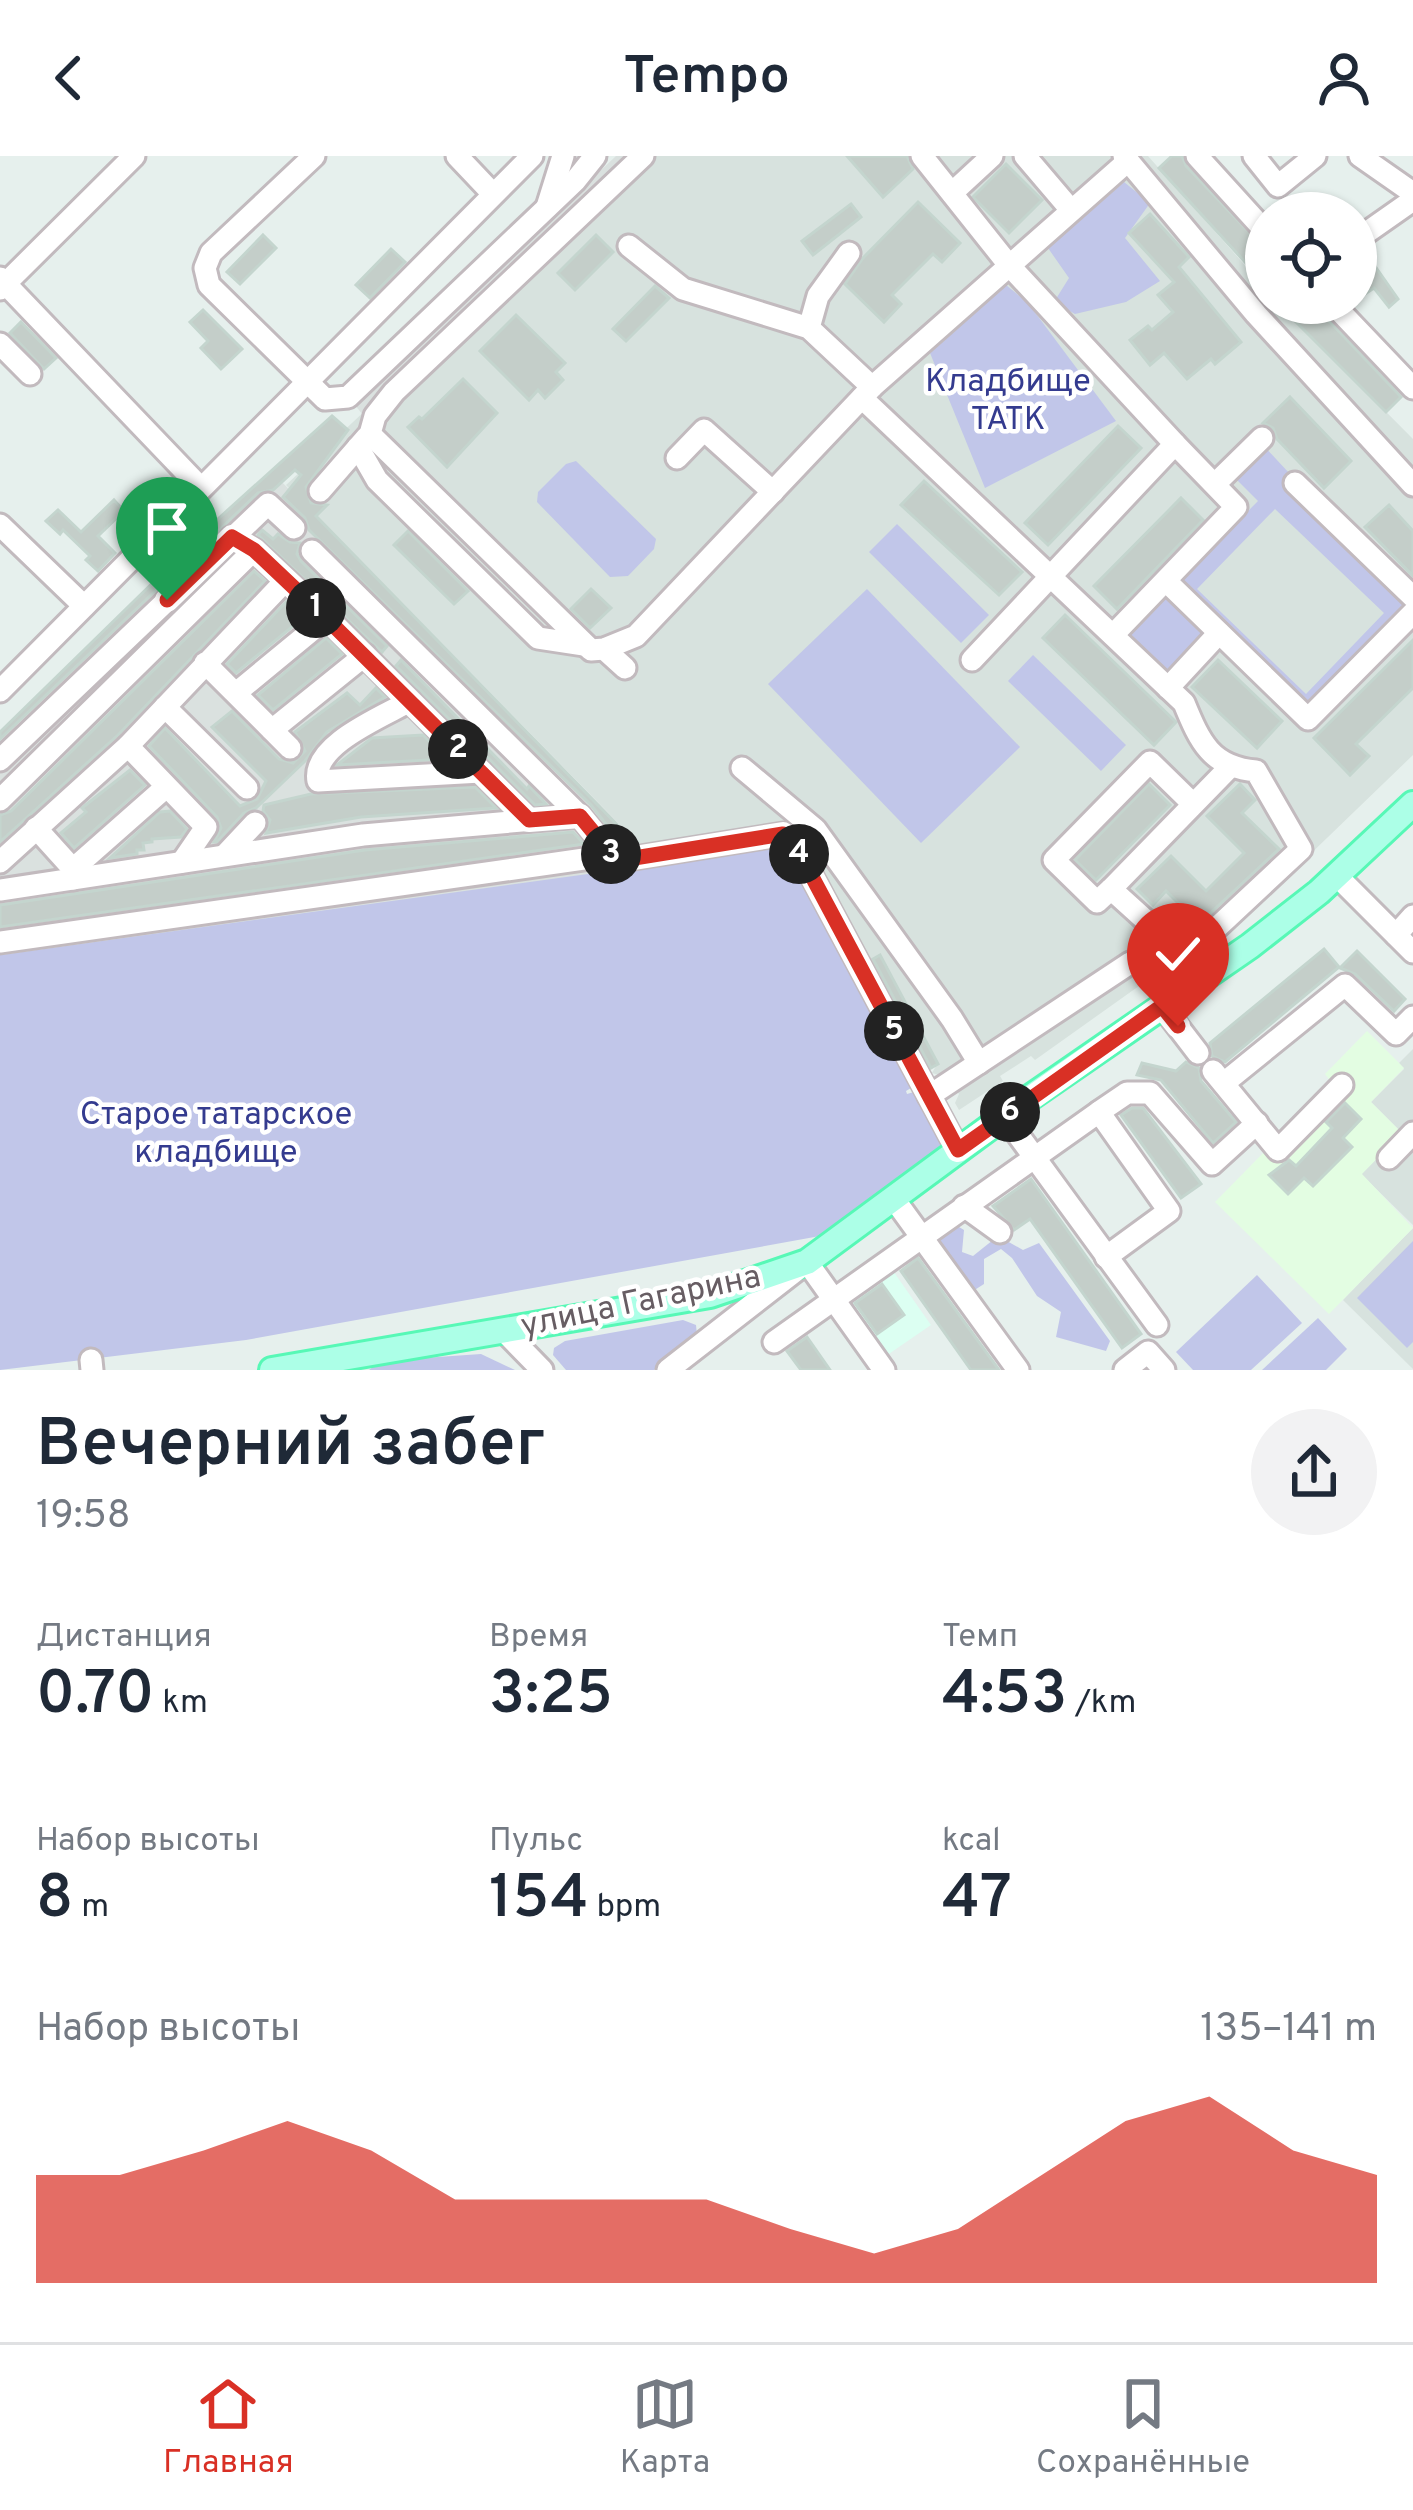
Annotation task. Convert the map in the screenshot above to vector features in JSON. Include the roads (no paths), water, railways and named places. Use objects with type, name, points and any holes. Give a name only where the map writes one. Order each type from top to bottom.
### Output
[{"type":"main road","name":"улица Гагарина","points":[[272,1370],[350,1364],[710,1295],[807,1262],[1004,1117],[1250,946],[1337,876],[1413,804]]},
{"type":"street","points":[[134,156],[2,284],[200,487]]},
{"type":"street","points":[[314,156],[211,254],[205,268],[209,285],[325,400],[348,397],[547,208],[595,156]]},
{"type":"street","points":[[457,156],[493,194]]},
{"type":"street","points":[[0,691],[532,156]]},
{"type":"street","points":[[547,208],[563,156]]},
{"type":"street","points":[[320,490],[364,440],[394,392],[643,156]]},
{"type":"street","points":[[922,156],[1008,264],[1236,507],[1114,634]]},
{"type":"street","points":[[952,193],[992,156]]},
{"type":"street","points":[[1025,156],[1071,210]]},
{"type":"street","points":[[1198,156],[1245,209]]},
{"type":"street","points":[[1254,156],[1278,187],[1315,156]]},
{"type":"street","points":[[1360,156],[1413,196],[1377,224]]},
{"type":"street","points":[[364,440],[377,480],[538,638],[594,647],[636,636],[867,393],[1126,159],[1256,314],[1413,484]]},
{"type":"street","points":[[629,246],[683,289],[809,328],[867,393],[1184,703],[1198,739],[1228,769],[1256,772],[1300,849],[1210,934],[1185,937],[1154,927],[1111,889]]},
{"type":"street","points":[[809,328],[818,296],[849,253]]},
{"type":"street","points":[[1356,324],[1402,365],[1413,388]]},
{"type":"street","points":[[0,344],[30,374]]},
{"type":"street","points":[[677,458],[704,430],[773,492]]},
{"type":"street","points":[[1214,484],[1262,438]]},
{"type":"street","points":[[972,661],[1175,445]]},
{"type":"street","points":[[1295,483],[1413,596]]},
{"type":"street","points":[[0,760],[268,503],[293,528]]},
{"type":"street","points":[[0,525],[84,606]]},
{"type":"street","points":[[232,537],[254,550],[327,619],[529,820]]},
{"type":"street","points":[[3,792],[69,736],[254,550]]},
{"type":"street","points":[[312,551],[580,816],[612,855]]},
{"type":"street","points":[[199,569],[216,587]]},
{"type":"street","points":[[0,862],[128,746],[286,580]]},
{"type":"street","points":[[1166,580],[1308,719],[1374,639],[1413,613]]},
{"type":"street","points":[[167,600],[185,618]]},
{"type":"street","points":[[236,693],[327,619]]},
{"type":"street","points":[[136,629],[155,650]]},
{"type":"street","points":[[1168,688],[1220,632]]},
{"type":"street","points":[[594,647],[625,668]]},
{"type":"street","points":[[272,730],[365,656]]},
{"type":"street","points":[[107,657],[128,677]]},
{"type":"street","points":[[205,663],[290,748]]},
{"type":"street","points":[[78,686],[99,706]]},
{"type":"street","points":[[410,700],[325,751],[316,770],[318,781],[481,772]]},
{"type":"street","points":[[165,707],[247,788]]},
{"type":"street","points":[[47,715],[69,736]]},
{"type":"street","points":[[17,744],[39,764]]},
{"type":"street","points":[[128,746],[206,827],[182,862]]},
{"type":"street","points":[[1193,804],[1150,762],[1054,860],[1097,902],[1228,769]]},
{"type":"street","points":[[742,768],[815,829],[979,1063]]},
{"type":"street","points":[[73,874],[166,787]]},
{"type":"street","points":[[0,890],[73,874],[363,835],[580,816]]},
{"type":"street","points":[[225,855],[255,823]]},
{"type":"street","points":[[36,828],[73,874]]},
{"type":"street","points":[[0,942],[138,930],[612,855],[628,859],[783,834],[793,841],[958,1150]]},
{"type":"street","points":[[1337,876],[1413,952]]},
{"type":"street","points":[[1396,934],[1413,916]]},
{"type":"street","points":[[929,1096],[1130,963]]},
{"type":"street","points":[[1342,1085],[1278,1150],[1219,1077],[1345,985],[1396,1034],[1413,1017]]},
{"type":"street","points":[[1162,1006],[1198,1053]]},
{"type":"street","points":[[774,1342],[1127,1093],[1150,1093],[1212,1164],[1257,1123]]},
{"type":"street","points":[[1099,1112],[1169,1211],[1106,1257]]},
{"type":"street","points":[[1004,1117],[1157,1325]]},
{"type":"street","points":[[1390,1158],[1413,1133]]},
{"type":"street","points":[[894,1199],[1018,1370]]},
{"type":"street","points":[[964,1206],[1000,1232]]},
{"type":"street","points":[[668,1370],[807,1262],[884,1370]]},
{"type":"street","points":[[505,1332],[542,1370]]},
{"type":"street","points":[[1125,1370],[1148,1352],[1164,1370]]},
{"type":"park label","name":"Кладбище ТАТК","points":[[1008,402]]},
{"type":"park label","name":"Старое татарское кладбище","points":[[216,1135]]}]
